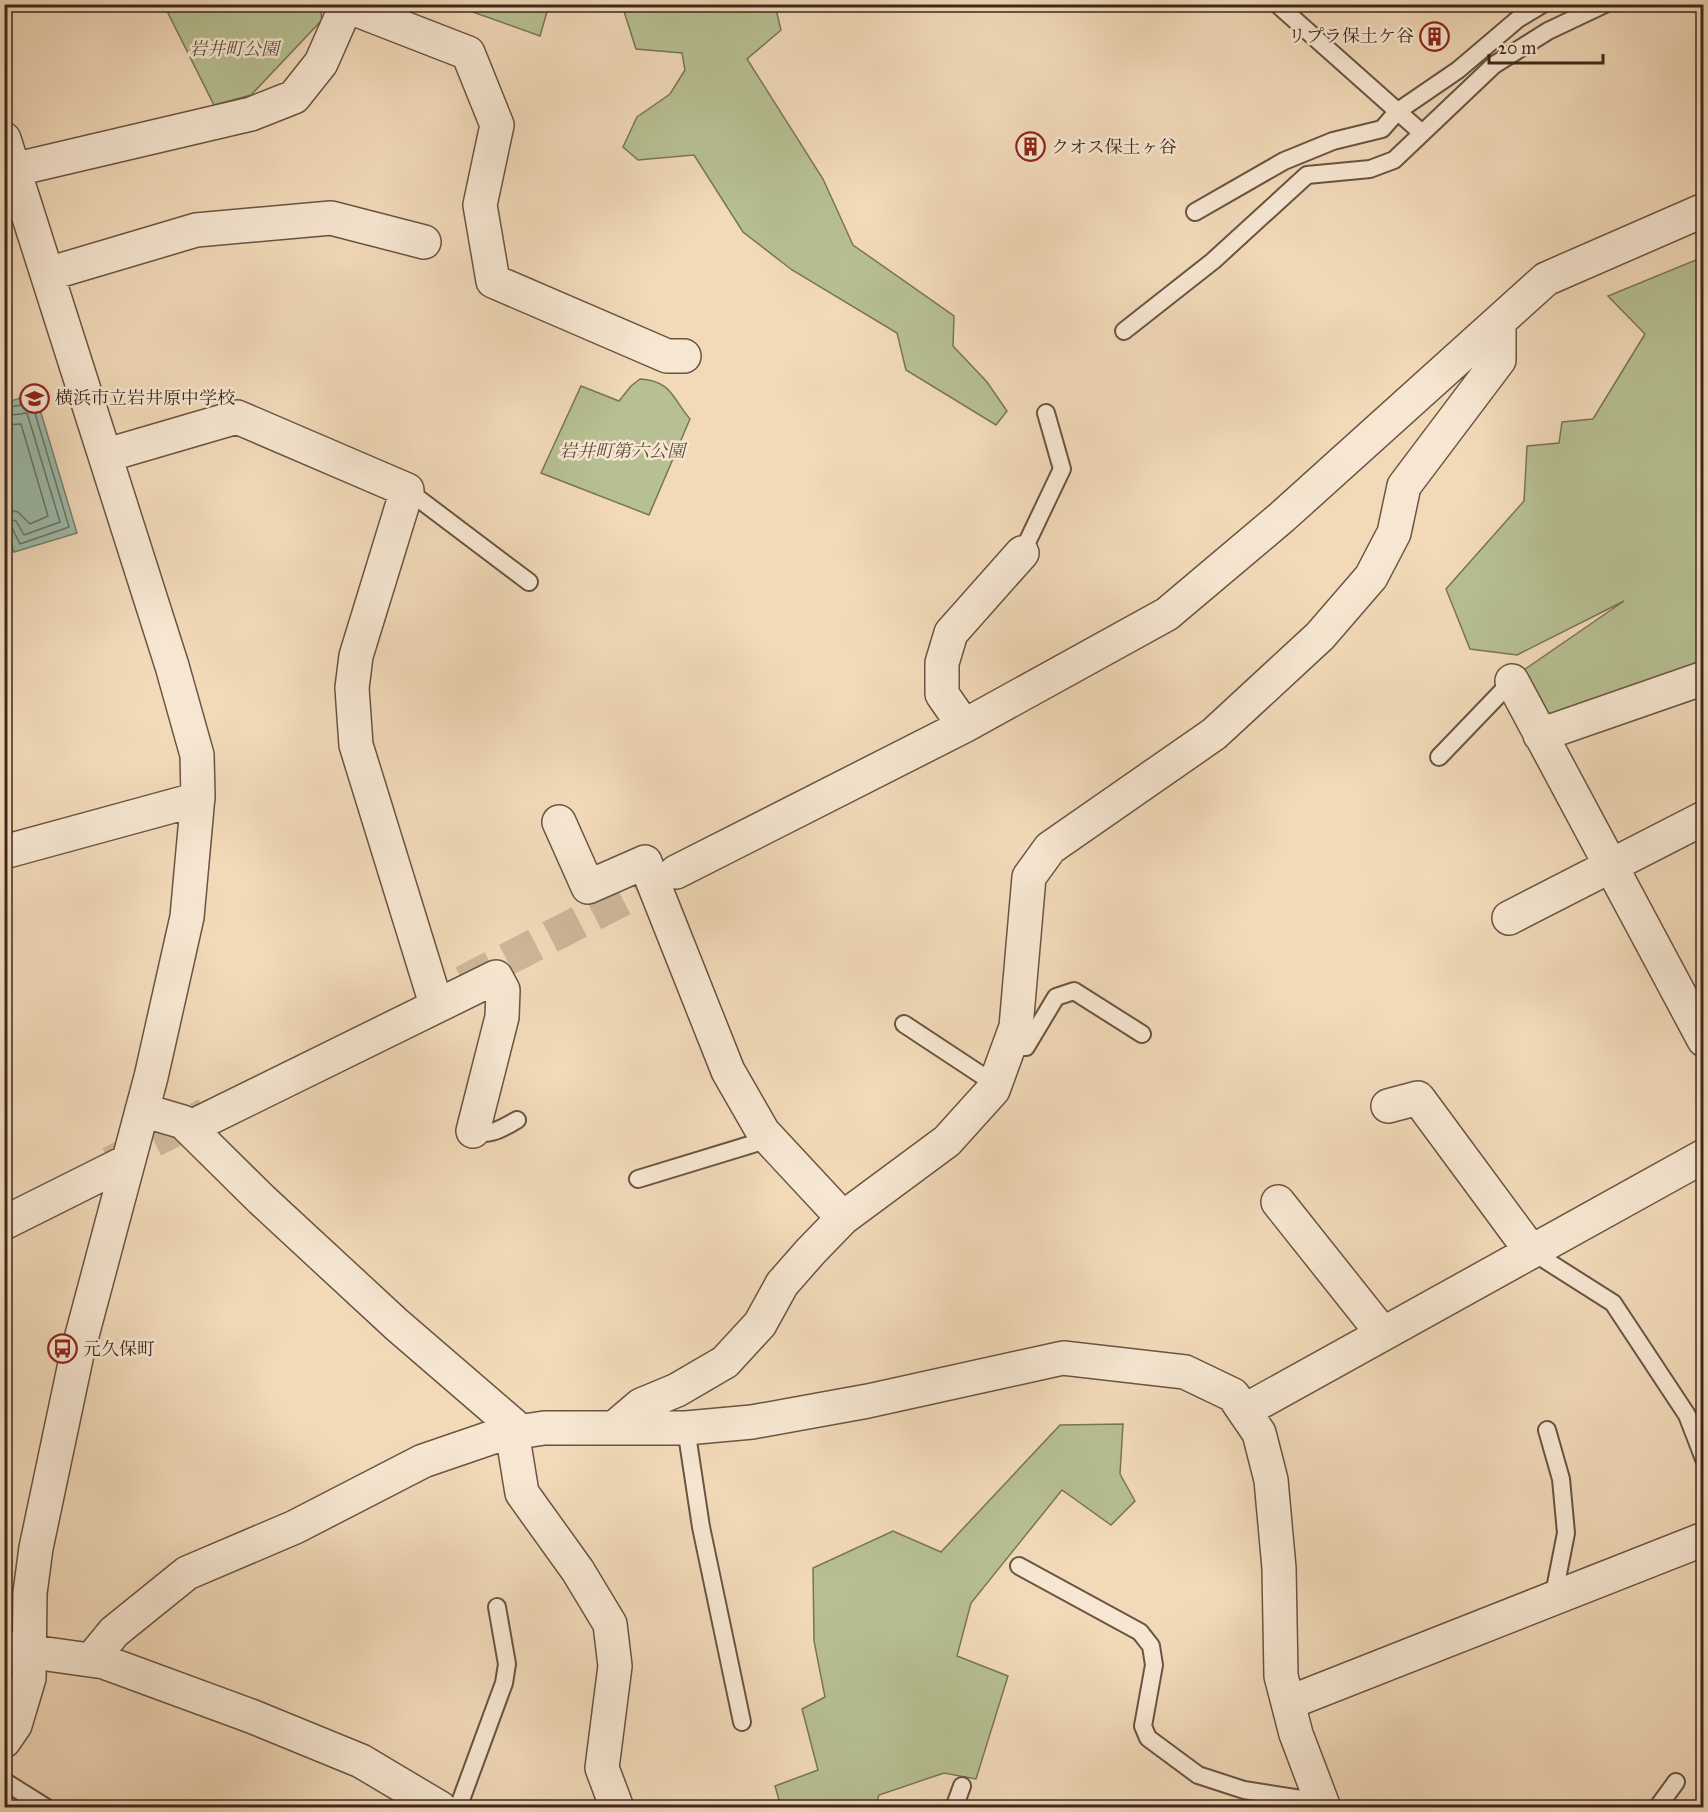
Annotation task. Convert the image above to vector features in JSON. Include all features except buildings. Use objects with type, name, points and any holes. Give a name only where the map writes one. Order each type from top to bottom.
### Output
[{"type":"street","points":[[4,1741],[15,1725],[29,1678],[17,1650],[77,1354],[142,1110],[187,917],[198,799],[197,755],[107,455],[48,273],[8,160],[251,114],[294,97],[321,63],[347,5],[468,53],[497,124],[480,206],[493,281],[667,356],[684,356]]},
{"type":"street","points":[[676,872],[964,726],[1167,614],[1282,517],[1546,279],[1704,210]]},
{"type":"street","points":[[48,273],[196,230],[331,218],[424,242]]},
{"type":"street","points":[[614,1428],[641,1406],[725,1362],[760,1324],[782,1284],[843,1218],[947,1141],[993,1090],[1016,1028],[1029,877],[1050,848],[1214,734],[1320,636],[1371,577],[1394,533],[1404,486],[1499,360],[1499,322]]},
{"type":"street","points":[[107,455],[237,417],[408,490],[356,656],[352,688],[356,745],[436,1004]]},
{"type":"street","points":[[964,726],[942,694],[942,663],[951,633],[1022,554]]},
{"type":"street","points":[[1540,735],[1704,678]]},
{"type":"street","points":[[1512,681],[1704,1040]]},
{"type":"street","points":[[4,852],[198,799]]},
{"type":"street","points":[[1509,918],[1704,818]]},
{"type":"street","points":[[559,822],[588,887],[645,862],[728,1071],[763,1132],[843,1218]]},
{"type":"street","points":[[189,1128],[436,1004],[496,977],[503,990],[502,1017],[473,1131]]},
{"type":"street","points":[[1389,1106],[1418,1098],[1531,1251]]},
{"type":"street","points":[[142,1110],[183,1122],[261,1199],[516,1432],[522,1493],[578,1571],[610,1624],[615,1666],[602,1768],[617,1808]]},
{"type":"street","points":[[1244,1411],[1704,1156]]},
{"type":"street","points":[[4,1223],[128,1161]]},
{"type":"street","points":[[1278,1202],[1383,1334]]},
{"type":"street","points":[[91,1660],[114,1632],[187,1574],[295,1527],[423,1461],[516,1432],[544,1428],[687,1428],[752,1422],[868,1401],[1063,1358],[1185,1372],[1233,1395],[1259,1433],[1271,1480],[1279,1568],[1281,1676],[1296,1734],[1322,1805]]},
{"type":"street","points":[[1288,1703],[1704,1539]]},
{"type":"street","points":[[17,1650],[104,1662],[251,1716],[361,1761],[440,1808]]},
{"type":"lane","points":[[1277,4],[1422,133]]},
{"type":"lane","points":[[1195,212],[1284,160],[1333,141],[1382,129],[1398,111],[1458,70],[1518,19],[1543,4]]},
{"type":"lane","points":[[1124,331],[1214,261],[1307,175],[1370,169],[1394,160],[1494,65],[1548,31],[1605,4]]},
{"type":"lane","points":[[1022,554],[1062,469],[1046,412]]},
{"type":"lane","points":[[408,490],[529,582]]},
{"type":"lane","points":[[1440,757],[1512,681]]},
{"type":"lane","points":[[1009,1047],[1026,1047],[1056,997],[1074,991],[1142,1034]]},
{"type":"lane","points":[[904,1024],[995,1084]]},
{"type":"lane","points":[[473,1131],[482,1134],[497,1131],[517,1120]]},
{"type":"lane","points":[[638,1179],[769,1138]]},
{"type":"lane","points":[[1531,1251],[1613,1303],[1687,1415],[1704,1459]]},
{"type":"lane","points":[[687,1428],[701,1527],[742,1722]]},
{"type":"lane","points":[[1547,1430],[1561,1479],[1566,1533],[1552,1599]]},
{"type":"lane","points":[[1019,1566],[1140,1632],[1151,1646],[1154,1665],[1143,1726],[1149,1738],[1198,1775],[1244,1790],[1322,1805]]},
{"type":"lane","points":[[458,1808],[504,1683],[507,1665],[497,1607]]},
{"type":"lane","points":[[4,1781],[47,1808]]},
{"type":"lane","points":[[1657,1808],[1677,1782]]},
{"type":"lane","points":[[954,1808],[962,1786]]},
{"type":"green space","points":[[475,4],[549,5],[540,36],[473,12]]},
{"type":"green space","name":"岩井町公園","points":[[164,5],[320,5],[322,20],[251,95],[214,105]]},
{"type":"green space","points":[[622,5],[775,5],[781,30],[747,59],[823,179],[853,245],[954,316],[953,346],[987,382],[1007,411],[996,425],[906,370],[897,333],[792,270],[743,232],[694,155],[638,160],[623,147],[637,117],[670,94],[685,70],[682,53],[636,49]]},
{"type":"green space","points":[[1703,257],[1703,663],[1550,718],[1521,672],[1624,601],[1517,655],[1470,649],[1446,589],[1524,501],[1527,446],[1559,443],[1562,422],[1593,419],[1645,334],[1608,296]]},
{"type":"green space","name":"岩井町第六公園","points":[[640,379],[651,380],[665,387],[690,419],[649,515],[541,473],[581,386],[619,401]]},
{"type":"green space","points":[[1123,1424],[1120,1474],[1135,1501],[1111,1525],[1062,1490],[971,1603],[957,1656],[1008,1676],[976,1779],[944,1773],[879,1795],[875,1807],[781,1807],[775,1786],[818,1770],[802,1709],[825,1697],[814,1641],[813,1568],[893,1531],[941,1552],[1060,1425]]},
{"type":"water","points":[[35,393],[77,533],[14,552],[5,523],[5,403]]},
{"type":"tunnel","points":[[463,982],[676,872]]},
{"type":"tunnel","points":[[110,1163],[206,1114]]},
{"type":"place","name":"リプラ保土ケ谷","points":[[1435,36]]},
{"type":"place","name":"クオス保土ヶ谷","points":[[1030,147]]},
{"type":"place","name":"横浜市立岩井原中学校","points":[[34,398]]},
{"type":"place","name":"元久保町","points":[[62,1349]]}]
